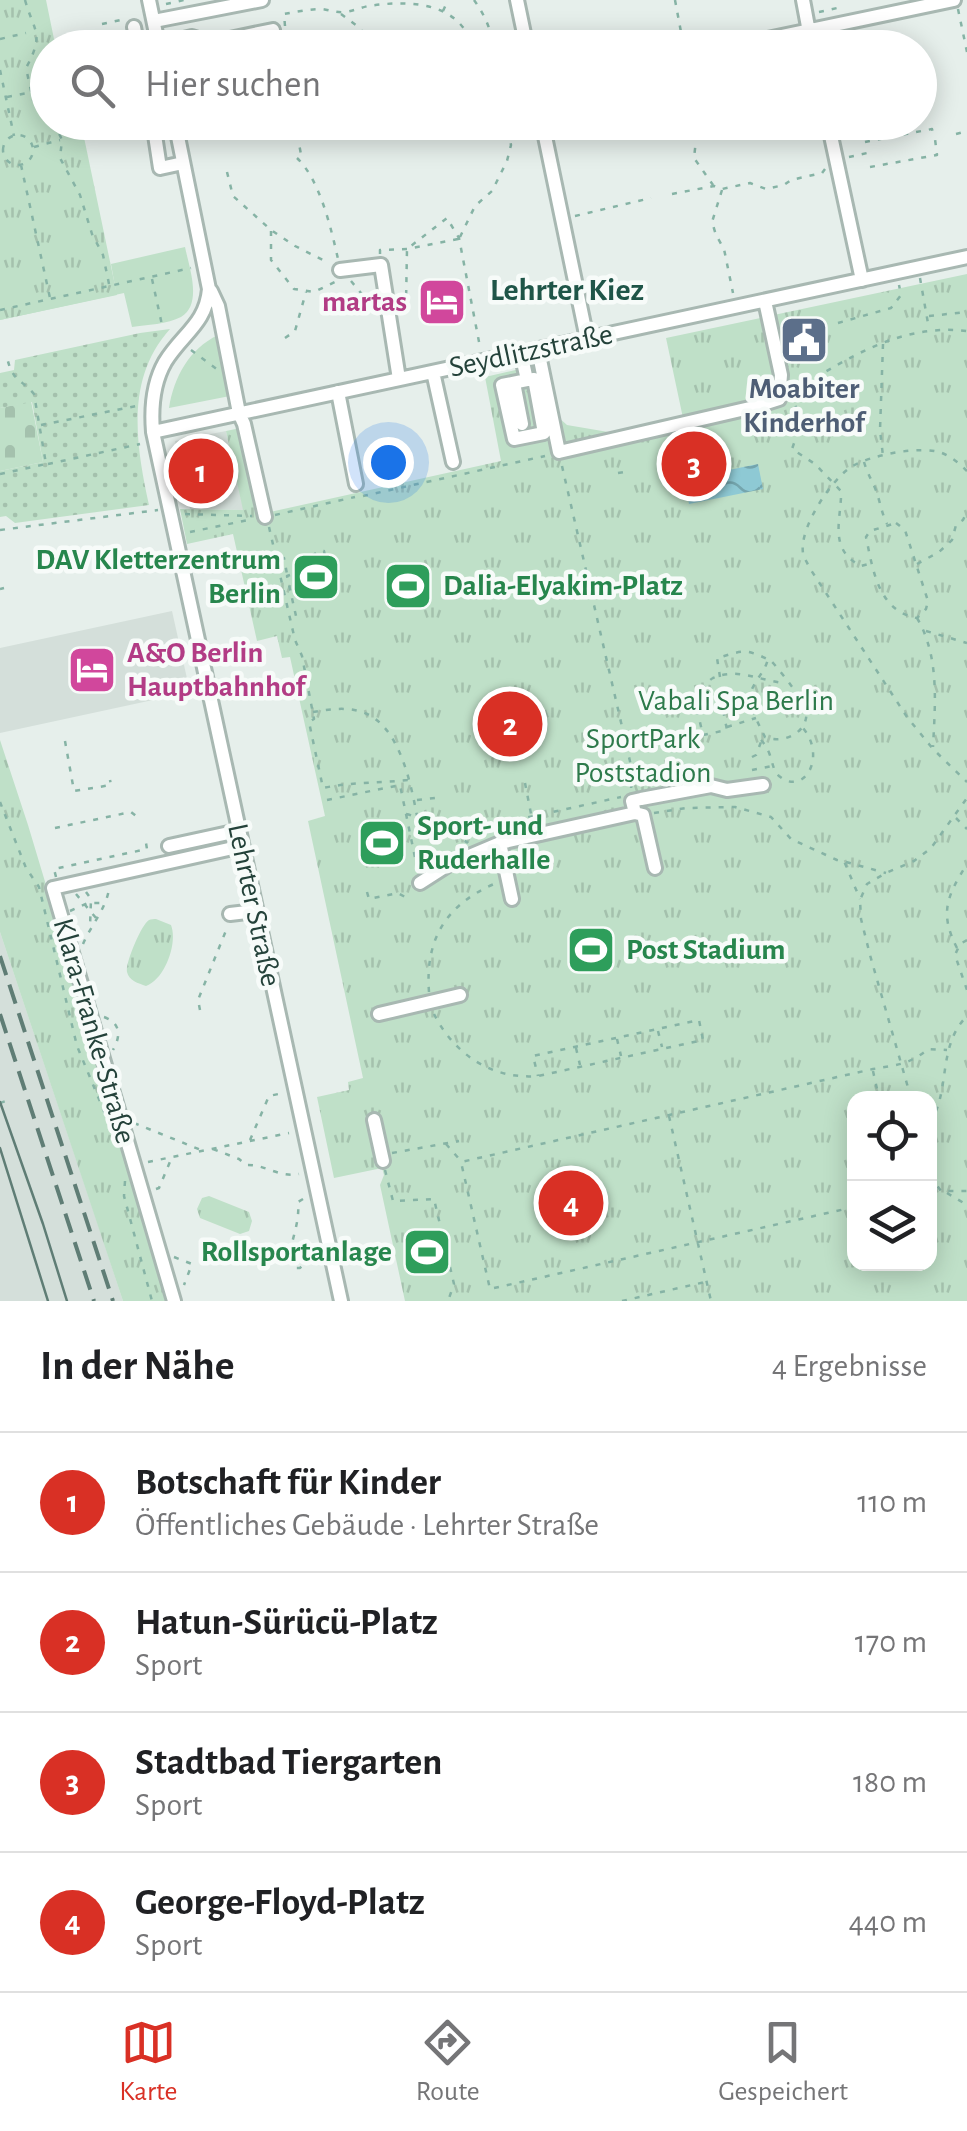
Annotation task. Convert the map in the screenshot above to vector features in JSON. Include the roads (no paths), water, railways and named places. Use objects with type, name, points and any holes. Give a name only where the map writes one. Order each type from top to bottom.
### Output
[{"type":"street","points":[[150,0],[156,30]]},
{"type":"street","points":[[154,22],[262,0]]},
{"type":"street","points":[[517,0],[523,30]]},
{"type":"street","points":[[802,0],[808,30],[954,0]]},
{"type":"street","points":[[136,22],[137,30]]},
{"type":"street","points":[[156,140],[160,168],[183,163]]},
{"type":"street","points":[[179,140],[265,517]]},
{"type":"street","points":[[546,140],[587,339]]},
{"type":"street","points":[[832,140],[862,280]]},
{"type":"street","name":"Seydlitzstraße","points":[[153,432],[967,257]]},
{"type":"street","points":[[340,270],[381,264],[399,379]]},
{"type":"street","name":"Lehrter Straße","points":[[210,289],[202,318],[162,368],[152,402],[153,432],[341,1301]]},
{"type":"street","points":[[538,350],[560,452],[779,400],[780,374],[765,301]]},
{"type":"street","points":[[522,353],[522,424]]},
{"type":"street","points":[[433,372],[454,462]]},
{"type":"street","points":[[534,379],[544,433],[514,439],[502,386],[520,381],[534,379]]},
{"type":"street","points":[[338,392],[356,484]]},
{"type":"street","points":[[655,868],[632,801],[711,786],[727,790],[762,784]]},
{"type":"street","points":[[420,883],[448,865],[500,843],[639,814]]},
{"type":"street","points":[[169,846],[238,831]]},
{"type":"street","points":[[500,843],[512,899]]},
{"type":"street","name":"Klara-Franke-Straße","points":[[174,1301],[114,1119],[103,1063],[53,888],[81,874],[114,875],[242,846]]},
{"type":"street","points":[[230,917],[256,910]]},
{"type":"street","points":[[379,1014],[460,995]]},
{"type":"street","points":[[374,1120],[382,1158]]},
{"type":"water","points":[[758,464],[763,489],[689,504],[685,479]]},
{"type":"tram line","points":[[0,1102],[67,1301]]},
{"type":"tram line","points":[[0,1148],[48,1301]]},
{"type":"railway","points":[[0,956],[113,1301]]},
{"type":"railway","points":[[0,1014],[94,1301]]},
{"type":"place","name":"martas","points":[[442,302]]},
{"type":"place","name":"Moabiter Kinderhof","points":[[804,340]]},
{"type":"place","name":"Stadtbad Tiergarten","points":[[694,464]]},
{"type":"place","name":"Botschaft für Kinder","points":[[201,471]]},
{"type":"place","name":"DAV Kletterzentrum Berlin","points":[[316,577]]},
{"type":"place","name":"Dalia-Elyakim-Platz","points":[[408,586]]},
{"type":"place","name":"A&O Berlin Hauptbahnhof","points":[[92,670]]},
{"type":"place","name":"Hatun-Sürücü-Platz","points":[[510,724]]},
{"type":"place","name":"Sport- und Ruderhalle","points":[[382,843]]},
{"type":"place","name":"Post Stadium","points":[[591,950]]},
{"type":"place","name":"George-Floyd-Platz","points":[[571,1203]]},
{"type":"place","name":"Rollsportanlage","points":[[427,1252]]},
{"type":"district","name":"Lehrter Kiez","points":[[567,290]]},
{"type":"park label","name":"Vabali Spa Berlin","points":[[736,701]]},
{"type":"park label","name":"SportPark Poststadion","points":[[643,756]]}]
